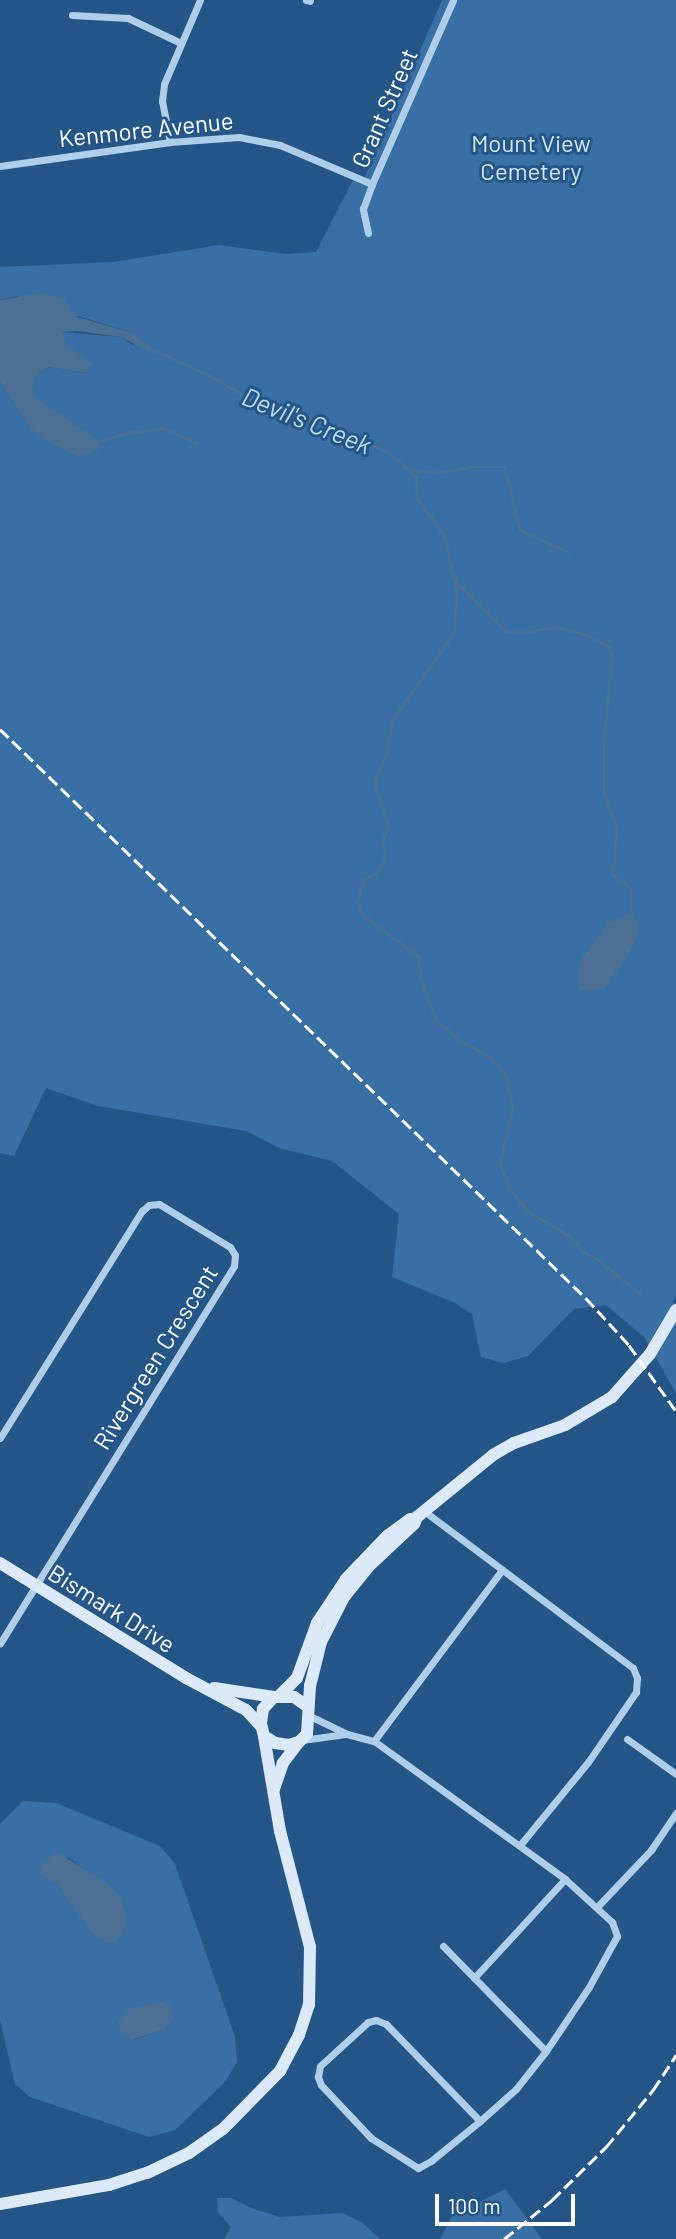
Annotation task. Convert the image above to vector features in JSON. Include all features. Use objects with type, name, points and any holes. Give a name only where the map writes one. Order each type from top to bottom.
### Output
[{"type":"main road","points":[[274,1789],[283,1763],[310,1727],[308,1711],[316,1655],[335,1612],[369,1566],[414,1524],[421,1514],[493,1455],[514,1443],[574,1420],[612,1397],[650,1354],[676,1310]]},
{"type":"main road","points":[[0,2204],[108,2185],[148,2173],[189,2153],[224,2129],[280,2071],[299,2035],[309,2005],[312,1976],[310,1947],[280,1831],[263,1731],[263,1709],[298,1678],[317,1623],[346,1579],[387,1536],[409,1519],[421,1514]]},
{"type":"main road","name":"Bismark Drive","points":[[0,1563],[246,1710],[263,1731]]},
{"type":"main road","name":"Bismark Drive","points":[[204,1687],[277,1696]]},
{"type":"main road","points":[[277,1696],[294,1697],[308,1711]]},
{"type":"main road","points":[[263,1731],[281,1745],[301,1741]]},
{"type":"street","points":[[170,142],[163,93],[200,0]]},
{"type":"street","name":"Grant Street","points":[[368,233],[363,209],[372,184],[453,0]]},
{"type":"street","points":[[72,15],[128,18],[181,43]]},
{"type":"street","name":"Kenmore Avenue","points":[[0,166],[208,138],[259,139],[372,184]]},
{"type":"street","name":"Rivergreen Crescent","points":[[0,1438],[142,1211],[149,1205],[159,1204],[230,1247],[235,1255],[234,1266],[36,1585]]},
{"type":"street","points":[[421,1514],[502,1570],[633,1668],[637,1678],[636,1692],[588,1762],[520,1845]]},
{"type":"street","points":[[374,1741],[502,1570]]},
{"type":"street","points":[[0,1643],[36,1585]]},
{"type":"street","points":[[308,1711],[347,1734],[374,1741],[565,1879],[612,1922],[617,1936],[590,1987],[546,2051],[516,2089],[480,2121],[431,2161],[418,2168],[372,2138],[329,2094],[318,2077],[320,2066],[368,2022],[376,2020],[386,2024],[480,2121]]},
{"type":"street","points":[[301,1741],[347,1734]]},
{"type":"street","points":[[627,1738],[676,1774]]},
{"type":"street","points":[[597,1907],[651,1850],[676,1813]]},
{"type":"street","points":[[474,1978],[565,1879]]},
{"type":"street","points":[[443,1946],[546,2051]]},
{"type":"green space","name":"Mount View Cemetery","points":[[442,0],[676,0],[676,1296],[672,1302],[676,1304],[676,1393],[644,1337],[606,1305],[574,1309],[528,1356],[504,1363],[481,1357],[472,1314],[455,1303],[392,1277],[399,1214],[332,1161],[279,1148],[246,1131],[98,1106],[46,1088],[14,1156],[0,1153],[0,381],[29,427],[99,441],[34,397],[33,382],[38,374],[50,367],[86,373],[90,363],[65,345],[62,332],[121,337],[134,346],[132,333],[16,296],[0,300],[0,267],[113,262],[219,245],[285,254],[316,252],[355,176],[364,179]]},
{"type":"green space","points":[[23,1801],[56,1803],[160,1846],[175,1864],[235,2037],[237,2062],[225,2082],[175,2130],[149,2137],[30,2097],[15,2084],[0,2020],[0,1824]],"holes":[[[68,1857],[122,1898],[126,1916],[72,1903],[58,1885]],[[162,2002],[163,2030],[132,2040],[151,2005]]]},
{"type":"green space","points":[[505,2189],[542,2239],[440,2239],[457,2207],[467,2201],[477,2203]]},
{"type":"green space","points":[[217,2198],[231,2198],[280,2217],[343,2213],[363,2223],[380,2239],[224,2239],[231,2227],[218,2212]]},
{"type":"shaded area","points":[[41,293],[62,298],[78,317],[132,333],[150,346],[150,352],[121,337],[77,331],[62,332],[66,345],[91,363],[87,373],[49,367],[38,374],[33,382],[34,396],[99,441],[99,449],[79,457],[45,440],[29,427],[0,381],[0,300]]},
{"type":"shaded area","points":[[630,913],[641,926],[629,954],[604,989],[579,990],[581,960],[608,923]]},
{"type":"shaded area","points":[[57,1852],[106,1883],[122,1898],[126,1916],[124,1931],[115,1942],[106,1942],[93,1934],[58,1885],[39,1873],[42,1863]]},
{"type":"shaded area","points":[[162,2002],[171,2006],[173,2018],[163,2030],[131,2040],[121,2032],[118,2021],[130,2008]]},
{"type":"waterway","name":"Devil's Creek","points":[[147,347],[211,376],[265,408],[316,420],[388,452],[416,476],[417,498],[445,536],[457,592],[454,633],[392,722],[387,752],[375,784],[389,825],[383,841],[386,860],[376,873],[363,881],[357,903],[363,915],[418,956],[423,987],[438,1022],[458,1039],[490,1057],[506,1074],[513,1109],[500,1164],[510,1189],[528,1211],[568,1235],[583,1251],[599,1260],[641,1295]]},
{"type":"waterway","points":[[99,441],[127,433],[164,428],[196,443]]},
{"type":"waterway","points":[[409,469],[436,473],[469,467],[505,467],[520,530],[568,552]]},
{"type":"waterway","points":[[455,581],[506,631],[521,633],[556,627],[587,635],[610,647],[612,658],[604,743],[604,793],[617,827],[613,874],[631,889],[630,913]]},
{"type":"railway","points":[[0,729],[586,1298],[629,1345],[676,1411]]},
{"type":"railway","points":[[504,2239],[552,2200],[606,2147],[653,2090],[676,2055]]}]
